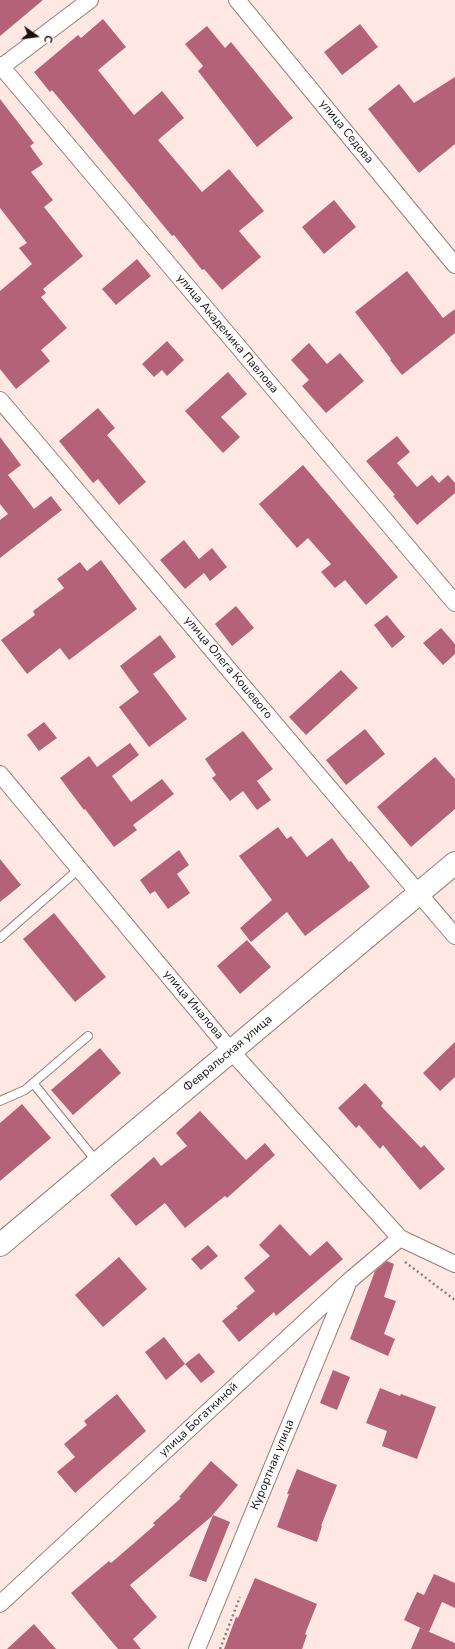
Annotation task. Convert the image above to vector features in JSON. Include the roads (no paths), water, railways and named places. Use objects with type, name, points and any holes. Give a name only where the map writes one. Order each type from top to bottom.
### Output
[{"type":"street","points":[[0,67],[90,0]]},
{"type":"street","name":"улица Седова","points":[[237,0],[455,265]]},
{"type":"street","name":"улица Академика Павлова","points":[[0,67],[455,603]]},
{"type":"street","name":"улица Олега Кошевого","points":[[0,400],[455,936]]},
{"type":"street","name":"улица Иналова","points":[[0,774],[231,1051],[400,1238],[455,1264]]},
{"type":"street","name":"Февральская улица","points":[[0,1245],[455,863]]},
{"type":"street","name":"улица Богаткиной","points":[[0,1604],[349,1281],[400,1238]]},
{"type":"street","name":"Курортная улица","points":[[197,1649],[349,1281]]},
{"type":"lane","points":[[0,938],[79,869]]},
{"type":"lane","points":[[0,1102],[25,1090],[88,1036]]},
{"type":"lane","points":[[33,1083],[98,1163]]}]
